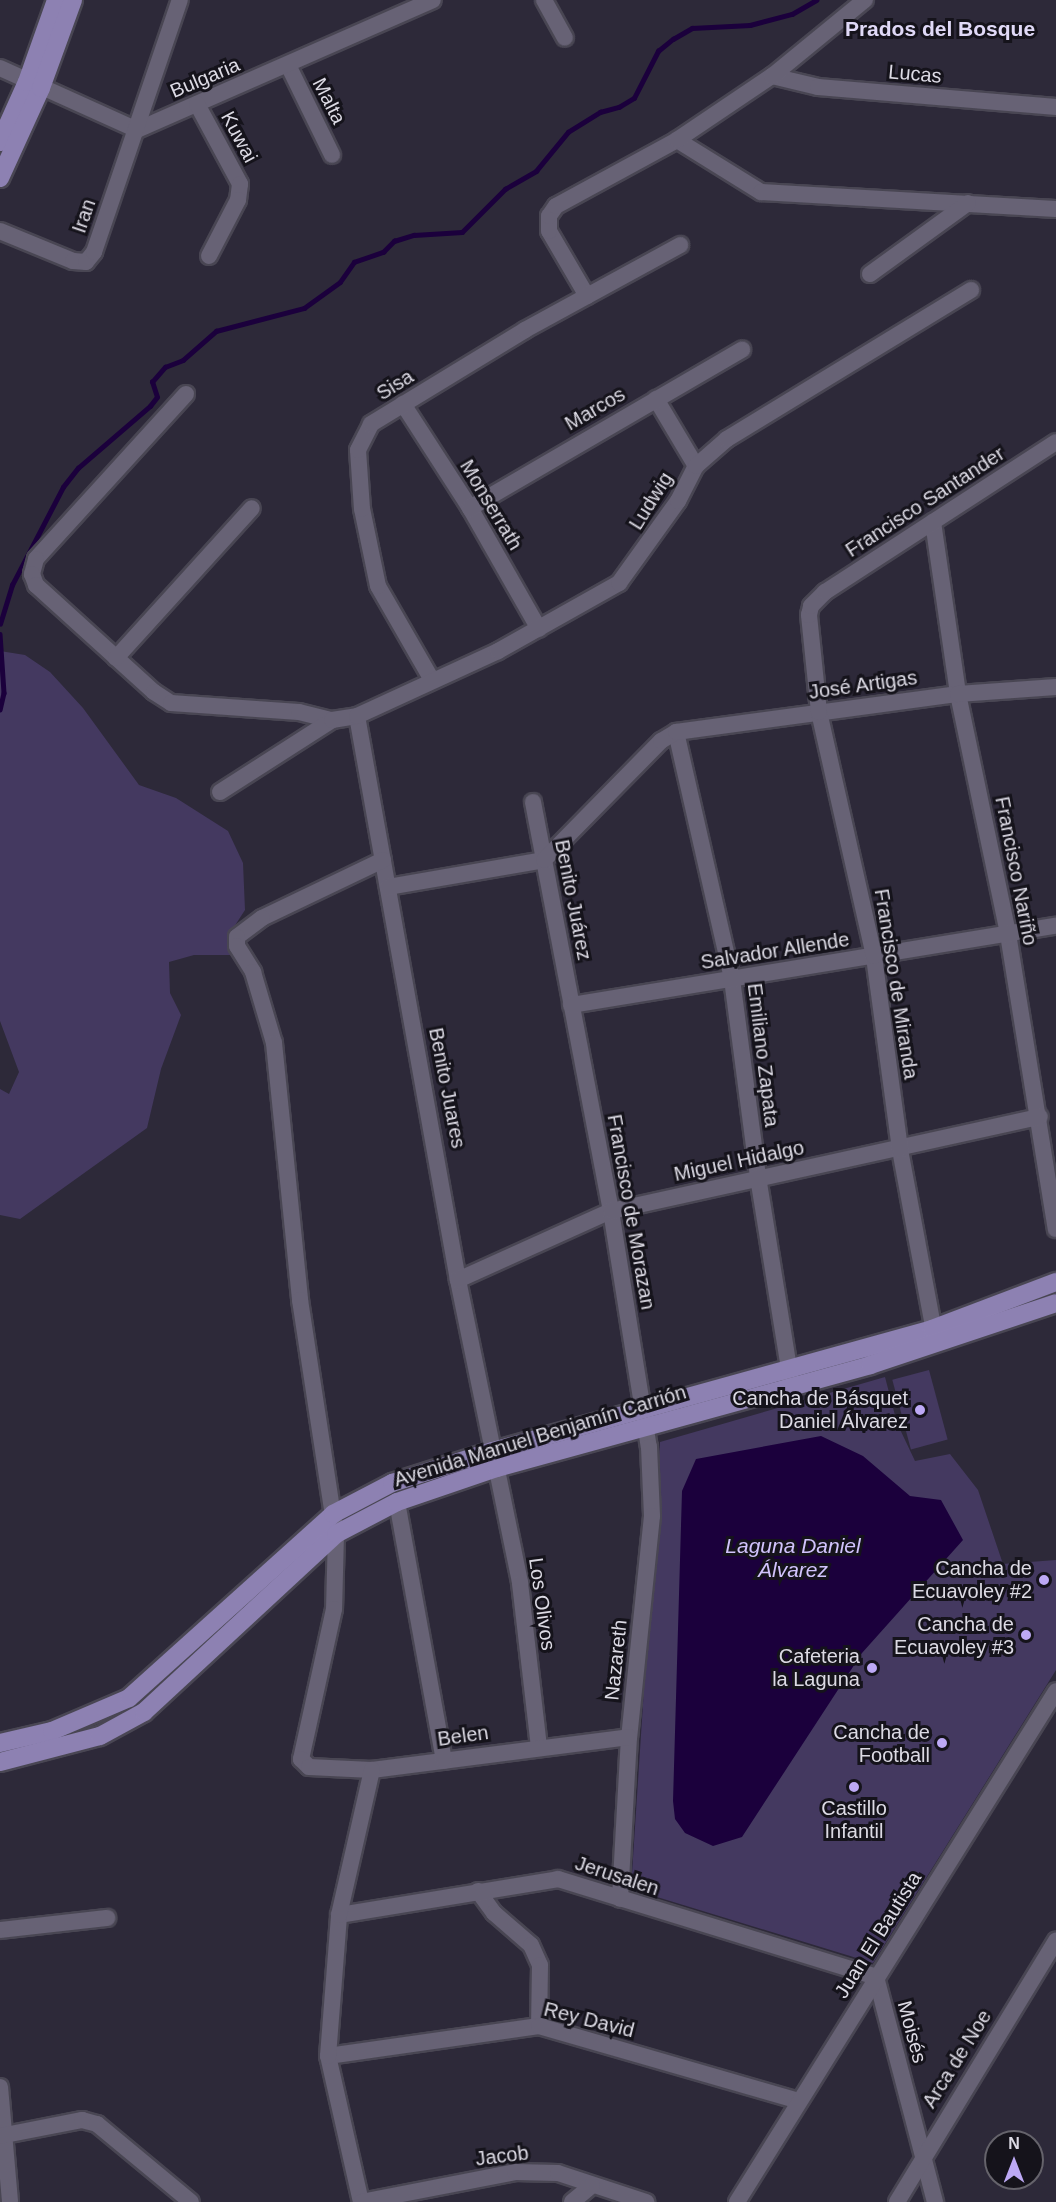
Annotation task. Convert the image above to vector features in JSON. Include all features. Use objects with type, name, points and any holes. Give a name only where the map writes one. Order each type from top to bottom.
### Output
[{"type":"main road","points":[[0,142],[34,85],[56,0]]},
{"type":"main road","points":[[0,178],[34,85],[72,0]]},
{"type":"main road","name":"Avenida Manuel Benjamín Carrión","points":[[934,1337],[1056,1282]]},
{"type":"main road","name":"Avenida Manuel Benjamín Carrión","points":[[0,1743],[52,1731],[129,1698],[333,1514],[392,1483],[495,1460],[1056,1303]]},
{"type":"main road","name":"Avenida Manuel Benjamín Carrión","points":[[0,1762],[100,1736],[144,1712],[336,1534],[397,1502],[495,1460]]},
{"type":"street","points":[[0,68],[137,130],[180,0]]},
{"type":"street","points":[[544,0],[565,38]]},
{"type":"street","points":[[587,296],[549,231],[549,216],[555,206],[677,140],[772,76],[865,0]]},
{"type":"street","name":"Bulgaria","points":[[137,130],[430,3]]},
{"type":"street","name":"Malta","points":[[288,65],[332,155]]},
{"type":"street","name":"Lucas","points":[[772,76],[818,87],[1056,107]]},
{"type":"street","name":"Kuwai","points":[[197,104],[235,169],[240,184],[238,200],[209,256]]},
{"type":"street","name":"Iran","points":[[0,231],[73,261],[86,262],[94,252],[137,130]]},
{"type":"street","points":[[677,140],[761,192],[1056,209]]},
{"type":"street","points":[[870,274],[968,203]]},
{"type":"street","name":"Sisa","points":[[432,680],[378,586],[362,509],[358,450],[371,424],[587,296],[680,245]]},
{"type":"street","name":"Ludwig","points":[[332,720],[357,716],[539,629],[619,583],[678,501],[696,466],[728,439],[971,290]]},
{"type":"street","name":"Marcos","points":[[470,508],[742,350]]},
{"type":"street","points":[[186,394],[36,559],[34,566],[36,585],[116,658],[171,702],[298,712],[332,720]]},
{"type":"street","points":[[656,399],[696,466]]},
{"type":"street","name":"Monserrath","points":[[403,404],[470,508],[539,629]]},
{"type":"street","name":"Francisco Santander","points":[[818,598],[1056,442]]},
{"type":"street","points":[[116,658],[252,508]]},
{"type":"street","name":"Francisco Nariño","points":[[933,522],[958,694],[1008,934],[1040,1117],[1056,1229]]},
{"type":"street","name":"Francisco de Miranda","points":[[818,598],[809,615],[819,712],[874,956],[900,1149],[934,1337]]},
{"type":"street","name":"José Artigas","points":[[676,732],[958,694],[1056,687]]},
{"type":"street","name":"Benito Juares","points":[[357,716],[458,1280],[495,1460]]},
{"type":"street","points":[[220,792],[332,720]]},
{"type":"street","points":[[388,887],[544,861],[661,741],[676,732]]},
{"type":"street","name":"Emiliano Zapata","points":[[676,732],[732,979],[758,1177],[791,1379]]},
{"type":"street","name":"Benito Juárez","points":[[533,802],[571,1005]]},
{"type":"street","points":[[336,1534],[300,1300],[274,1043],[253,972],[237,946],[237,937],[253,924],[383,860]]},
{"type":"street","name":"Salvador Allende","points":[[571,1005],[1056,926]]},
{"type":"street","name":"Francisco de Morazan","points":[[571,1005],[611,1211],[645,1418]]},
{"type":"street","name":"Miguel Hidalgo","points":[[458,1280],[611,1211],[1040,1117]]},
{"type":"street","name":"Nazareth","points":[[620,1899],[629,1737],[652,1516],[645,1418]]},
{"type":"street","name":"Los Olivos","points":[[495,1460],[520,1583],[539,1746]]},
{"type":"street","points":[[397,1502],[444,1761]]},
{"type":"street","name":"Belen","points":[[336,1534],[334,1609],[301,1760],[304,1765],[372,1770],[539,1746],[629,1737]]},
{"type":"street","name":"Juan El Bautista","points":[[737,2202],[1056,1691]]},
{"type":"street","points":[[362,2202],[328,2056],[339,1915],[372,1770]]},
{"type":"street","name":"Jerusalen","points":[[339,1915],[558,1879],[876,1977]]},
{"type":"street","points":[[478,1891],[494,1913],[531,1945],[540,1965],[538,2026]]},
{"type":"street","points":[[0,1929],[106,1918]]},
{"type":"street","name":"Arca de Noe","points":[[897,2202],[923,2154],[1056,1941]]},
{"type":"street","name":"Moisés","points":[[876,1977],[935,2202]]},
{"type":"street","name":"Rey David","points":[[328,2056],[538,2026],[799,2102]]},
{"type":"street","points":[[0,2087],[2,2135],[10,2202]]},
{"type":"street","points":[[2,2135],[82,2120],[111,2133],[187,2201]]},
{"type":"street","name":"Jacob","points":[[362,2202],[515,2172],[558,2173],[646,2202]]},
{"type":"street","points":[[572,2202],[592,2185]]},
{"type":"shaded area","points":[[0,651],[25,655],[50,672],[83,708],[139,785],[176,798],[228,831],[243,863],[245,910],[232,930],[232,955],[194,955],[169,962],[170,993],[181,1015],[161,1069],[147,1128],[20,1219],[0,1215],[0,1089],[9,1094],[19,1072],[0,1021]]},
{"type":"shaded area","name":"Cancha de Básquet Daniel Álvarez","points":[[929,1370],[948,1440],[911,1449],[892,1380]]},
{"type":"shaded area","points":[[885,1377],[897,1423],[915,1461],[950,1454],[978,1490],[1003,1564],[1056,1560],[1056,1670],[873,1963],[631,1889],[660,1442]]},
{"type":"water","name":"Laguna Daniel Álvarez","points":[[821,1436],[863,1456],[910,1496],[941,1500],[963,1540],[862,1653],[742,1837],[713,1846],[685,1833],[675,1819],[673,1801],[682,1491],[696,1459]]},
{"type":"waterway","points":[[0,624],[12,585],[63,487],[78,468],[150,406],[157,397],[152,382],[165,367],[183,360],[216,331],[304,308],[340,282],[354,262],[383,252],[394,241],[414,235],[462,232],[505,189],[536,171],[568,132],[600,112],[619,107],[634,98],[658,51],[692,28],[750,25],[792,14],[816,0]]},
{"type":"waterway","points":[[0,634],[4,693],[0,710]]},
{"type":"place","name":"Cancha de Básquet Daniel Álvarez","points":[[920,1410]]},
{"type":"place","name":"Cancha de Ecuavoley #2","points":[[1044,1580]]},
{"type":"place","name":"Cancha de Ecuavoley #3","points":[[1026,1635]]},
{"type":"place","name":"Cafeteria la Laguna","points":[[872,1668]]},
{"type":"place","name":"Cancha de Football","points":[[942,1743]]},
{"type":"place","name":"Castillo Infantil","points":[[854,1787]]},
{"type":"district","name":"Prados del Bosque","points":[[940,29]]}]
